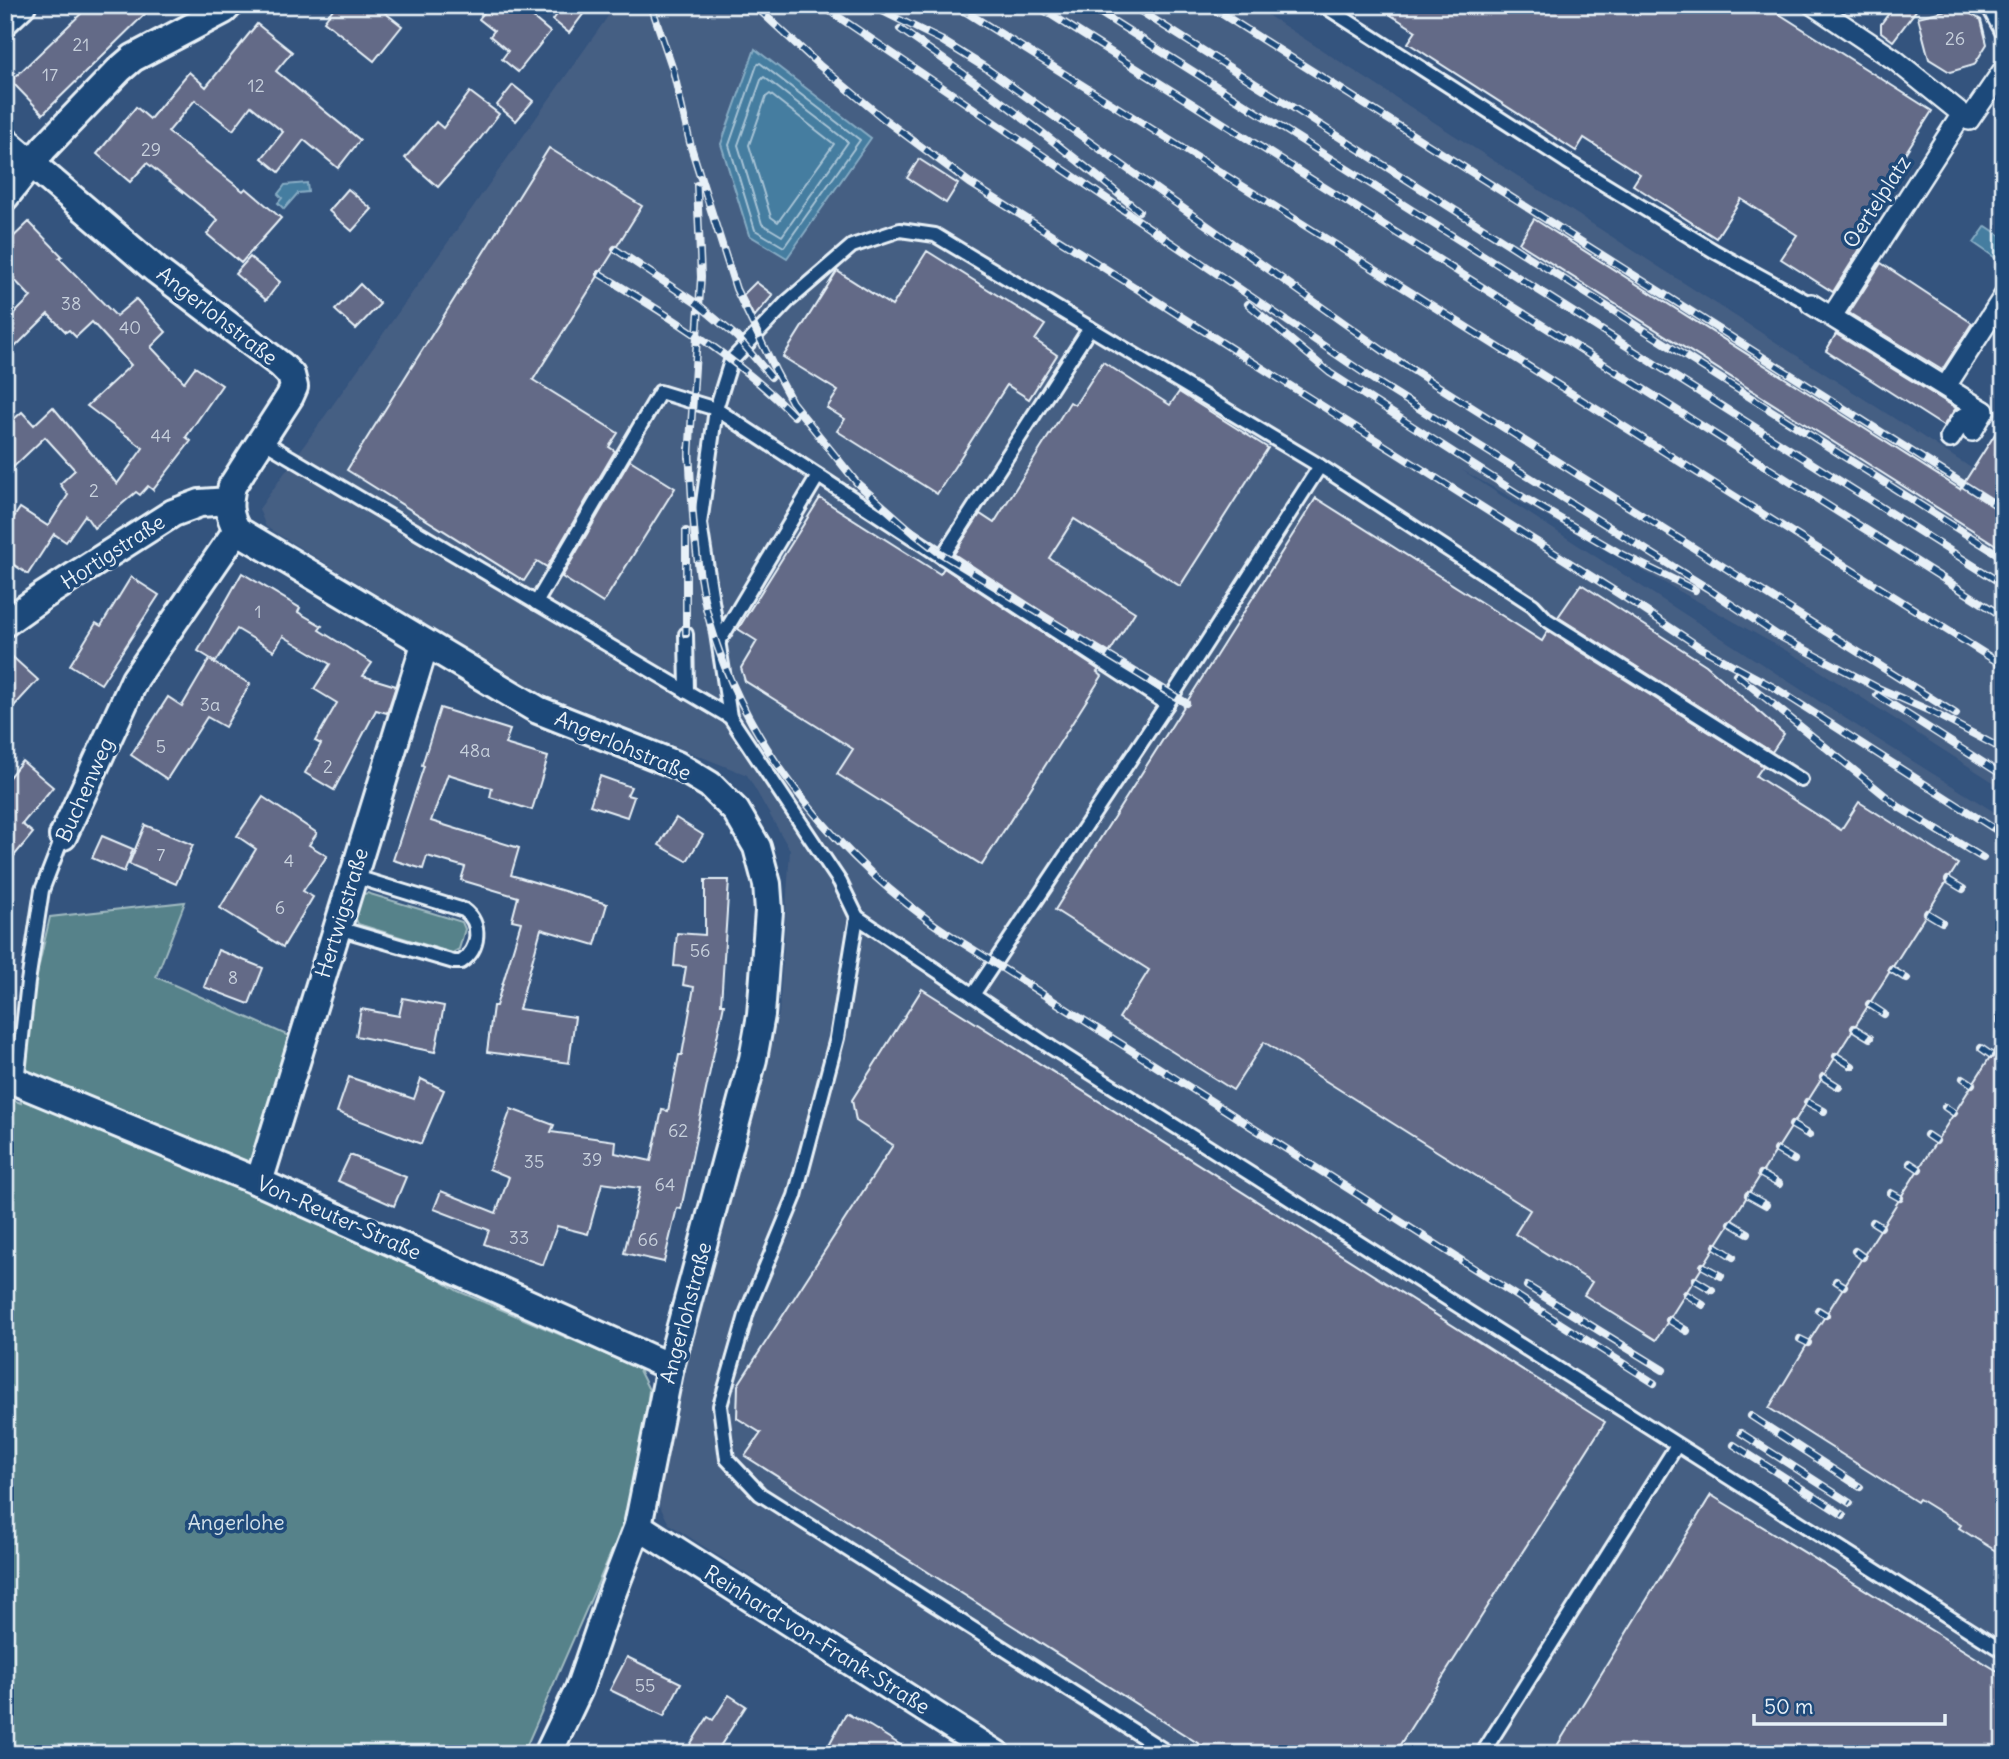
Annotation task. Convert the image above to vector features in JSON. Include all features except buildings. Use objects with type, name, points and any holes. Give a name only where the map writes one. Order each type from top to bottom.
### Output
[{"type":"street","points":[[5,21],[22,5]]},
{"type":"street","points":[[5,197],[32,163],[133,58],[229,5]]},
{"type":"street","points":[[1813,5],[1895,60],[1962,114]]},
{"type":"street","points":[[1991,5],[2004,30]]},
{"type":"street","name":"Oertelplatz","points":[[1832,316],[1962,114],[1969,120],[2004,69]]},
{"type":"street","name":"Angerlohstraße","points":[[5,141],[156,270],[270,356],[291,375],[294,387],[236,478],[229,500]]},
{"type":"street","points":[[1946,386],[2004,296]]},
{"type":"street","points":[[1811,304],[1983,411]]},
{"type":"street","points":[[1972,431],[1983,411]]},
{"type":"street","points":[[1950,438],[1962,419],[1983,411]]},
{"type":"street","points":[[229,500],[229,518],[237,530]]},
{"type":"street","name":"Hortigstraße","points":[[5,623],[173,513],[200,503],[229,500]]},
{"type":"street","name":"Angerlohstraße","points":[[237,530],[538,710],[677,765],[710,785],[736,811],[757,847],[767,884],[769,911],[761,1015],[755,1048],[670,1367],[638,1526],[579,1689],[548,1754]]},
{"type":"street","name":"Buchenweg","points":[[63,836],[135,680],[237,530]]},
{"type":"street","name":"Hertwigstraße","points":[[259,1182],[425,644]]},
{"type":"street","name":"Von-Reuter-Straße","points":[[11,1079],[259,1182],[670,1367]]},
{"type":"street","name":"Reinhard-von-Frank-Straße","points":[[638,1526],[996,1754]]},
{"type":"lane","points":[[1323,5],[1566,161],[1702,244],[1811,304]]},
{"type":"lane","points":[[730,717],[700,524],[716,409],[731,361],[787,302],[852,246],[900,230],[935,235],[1320,466],[1533,605],[1547,620],[1801,780]]},
{"type":"lane","points":[[942,556],[1090,328]]},
{"type":"lane","points":[[536,603],[660,392],[716,409],[1167,704]]},
{"type":"lane","points":[[261,440],[730,717],[840,882],[857,917],[1052,1048],[2004,1652]]},
{"type":"lane","points":[[973,995],[1167,704],[1320,466]]},
{"type":"lane","points":[[720,640],[818,476]]},
{"type":"lane","points":[[686,634],[687,692]]},
{"type":"lane","name":"Buchenweg","points":[[11,1079],[42,890],[63,836]]},
{"type":"lane","points":[[338,928],[454,962],[461,962],[472,951],[477,933],[476,923],[464,910],[353,876]]},
{"type":"lane","points":[[857,917],[837,1038],[795,1196],[747,1312],[720,1406],[727,1459],[760,1494],[1170,1754]]},
{"type":"lane","points":[[1482,1754],[1677,1445]]},
{"type":"shaded area","points":[[616,5],[1252,5],[2004,489],[2004,789],[1803,660],[1462,470],[2004,818],[2004,1754],[1025,1754],[669,1524],[653,1493],[779,1013],[790,850],[747,775],[533,690],[266,527],[259,509]]},
{"type":"green space","points":[[367,893],[462,922],[465,929],[459,949],[452,953],[358,924],[355,917],[361,895]]},
{"type":"green space","name":"Angerlohe","points":[[185,902],[156,977],[289,1036],[249,1165],[458,1291],[638,1368],[649,1390],[636,1496],[523,1754],[5,1754],[5,1097],[21,1103],[33,991],[50,917]]},
{"type":"water","points":[[755,49],[871,138],[787,258],[749,235],[721,144]]},
{"type":"water","points":[[307,183],[308,192],[298,193],[284,209],[278,203],[282,198],[278,194],[285,185]]},
{"type":"water","points":[[1986,226],[2004,238],[2004,251],[1997,259],[1974,243]]},
{"type":"railway","points":[[651,5],[673,70],[691,147],[736,289],[792,402],[857,483],[937,551],[1186,703]]},
{"type":"railway","points":[[754,5],[819,65],[884,119],[970,183],[1701,648],[1775,688],[2004,835]]},
{"type":"railway","points":[[821,5],[1377,382],[1707,588],[1777,635],[2004,750]]},
{"type":"railway","points":[[870,5],[941,40],[986,68],[1389,355],[1956,714]]},
{"type":"railway","points":[[955,5],[2004,666]]},
{"type":"railway","points":[[1036,5],[2004,617]]},
{"type":"railway","points":[[1088,5],[2004,585]]},
{"type":"railway","points":[[1131,5],[2004,558]]},
{"type":"railway","points":[[1208,5],[2004,510]]},
{"type":"railway","points":[[900,29],[1022,117],[1139,211]]},
{"type":"railway","points":[[689,457],[701,277],[697,185]]},
{"type":"railway","points":[[615,249],[699,305],[737,337],[771,377]]},
{"type":"railway","points":[[600,274],[726,356],[794,416]]},
{"type":"railway","points":[[1248,304],[1330,373],[1526,499],[1621,554],[1695,590]]},
{"type":"railway","points":[[689,449],[699,569],[706,608],[720,654],[762,741],[821,821],[854,856],[943,931],[1654,1383]]},
{"type":"railway","points":[[686,531],[686,634]]},
{"type":"railway","points":[[1736,674],[1899,807],[1983,858]]},
{"type":"railway","points":[[1877,695],[2004,776]]},
{"type":"railway","points":[[1948,880],[1963,889]]},
{"type":"railway","points":[[1927,913],[1942,922]]},
{"type":"railway","points":[[1891,969],[1907,979]]},
{"type":"railway","points":[[1869,1004],[1884,1014]]},
{"type":"railway","points":[[1999,1020],[2004,1023]]},
{"type":"railway","points":[[1854,1028],[1870,1038]]},
{"type":"railway","points":[[1981,1048],[1991,1055]]},
{"type":"railway","points":[[1836,1056],[1852,1066]]},
{"type":"railway","points":[[1823,1077],[1839,1087]]},
{"type":"railway","points":[[1963,1078],[1972,1084]]},
{"type":"railway","points":[[1807,1102],[1824,1111]]},
{"type":"railway","points":[[1945,1107],[1954,1113]]},
{"type":"railway","points":[[1792,1125],[1809,1135]]},
{"type":"railway","points":[[1927,1135],[1936,1141]]},
{"type":"railway","points":[[1777,1150],[1794,1160]]},
{"type":"railway","points":[[1910,1163],[1919,1169]]},
{"type":"railway","points":[[1761,1174],[1779,1184]]},
{"type":"railway","points":[[1891,1193],[1900,1198]]},
{"type":"railway","points":[[1748,1195],[1766,1205]]},
{"type":"railway","points":[[1873,1222],[1881,1227]]},
{"type":"railway","points":[[1731,1223],[1748,1233]]},
{"type":"railway","points":[[1716,1246],[1733,1257]]},
{"type":"railway","points":[[1855,1251],[1863,1257]]},
{"type":"railway","points":[[1703,1266],[1721,1276]]},
{"type":"railway","points":[[1695,1280],[1712,1290]]},
{"type":"railway","points":[[1836,1281],[1844,1286]]},
{"type":"railway","points":[[1527,1286],[1663,1370]]},
{"type":"railway","points":[[1686,1294],[1703,1305]]},
{"type":"railway","points":[[1818,1310],[1826,1315]]},
{"type":"railway","points":[[1669,1320],[1687,1331]]},
{"type":"railway","points":[[1800,1339],[1808,1343]]},
{"type":"railway","points":[[1751,1416],[1860,1487]]},
{"type":"railway","points":[[1741,1433],[1850,1503]]},
{"type":"railway","points":[[1734,1445],[1843,1515]]}]
